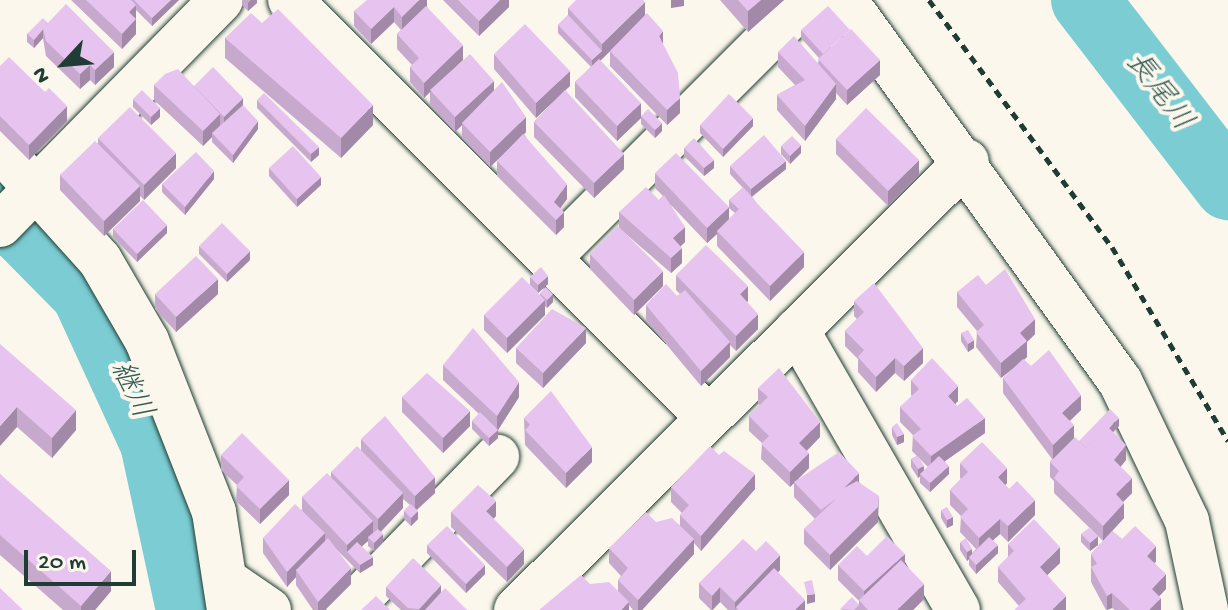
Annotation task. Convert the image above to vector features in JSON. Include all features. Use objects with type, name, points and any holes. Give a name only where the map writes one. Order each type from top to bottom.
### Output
[{"type":"street","points":[[0,225],[221,0]]},
{"type":"street","points":[[290,0],[551,256],[706,415]]},
{"type":"street","points":[[551,256],[807,0]]},
{"type":"street","points":[[845,0],[967,161],[1120,381],[1187,521],[1206,610]]},
{"type":"street","points":[[0,149],[38,186],[100,260],[147,341],[214,512],[230,597],[269,610]]},
{"type":"street","points":[[516,610],[706,415],[797,330],[967,161]]},
{"type":"street","points":[[797,330],[958,610]]},
{"type":"street","points":[[348,610],[497,457]]},
{"type":"path","points":[[929,0],[1112,247],[1228,441]]},
{"type":"building","points":[[86,0],[131,0],[136,5],[129,12],[136,19],[122,34]]},
{"type":"building","points":[[134,0],[171,0],[152,18]]},
{"type":"building","points":[[367,0],[419,0],[402,17],[394,7],[371,29],[354,11]]},
{"type":"building","points":[[458,0],[500,0],[479,21]]},
{"type":"building","points":[[576,0],[645,2],[602,44],[568,8]]},
{"type":"building","points":[[738,0],[761,0],[748,11]]},
{"type":"building","points":[[66,4],[114,52],[95,70],[90,65],[80,74],[46,41],[43,28]]},
{"type":"building","points":[[426,6],[463,45],[424,83],[410,67],[419,58],[397,34]]},
{"type":"building","points":[[828,6],[850,30],[823,54],[801,30]]},
{"type":"building","points":[[278,9],[373,105],[341,138],[225,38],[251,13],[262,23]]},
{"type":"building","points":[[647,13],[663,31],[659,36],[678,73],[680,98],[667,110],[610,51]]},
{"type":"building","points":[[568,15],[602,51],[592,60],[558,25]]},
{"type":"building","points":[[43,18],[48,23],[34,40],[27,34]]},
{"type":"building","points":[[525,24],[570,71],[536,103],[494,54]]},
{"type":"building","points":[[851,29],[880,60],[847,90],[818,59]]},
{"type":"building","points":[[794,36],[836,84],[805,126],[777,95],[805,80],[778,52]]},
{"type":"building","points":[[470,54],[494,81],[455,117],[430,90]]},
{"type":"building","points":[[9,57],[45,92],[49,88],[67,106],[29,145],[0,116],[0,66]]},
{"type":"building","points":[[599,59],[641,103],[617,126],[575,82]]},
{"type":"building","points":[[213,67],[243,98],[224,117],[194,86]]},
{"type":"building","points":[[178,69],[220,114],[203,131],[154,85],[165,74]]},
{"type":"building","points":[[502,82],[526,117],[490,152],[462,123]]},
{"type":"building","points":[[142,90],[160,108],[151,117],[133,99]]},
{"type":"building","points":[[565,90],[624,154],[594,183],[534,122]]},
{"type":"building","points":[[264,93],[319,147],[311,154],[257,100]]},
{"type":"building","points":[[729,94],[753,118],[723,149],[700,125]]},
{"type":"building","points":[[243,105],[258,121],[233,155],[212,133]]},
{"type":"building","points":[[130,107],[176,153],[144,185],[98,138]]},
{"type":"building","points":[[866,108],[919,160],[888,191],[836,139]]},
{"type":"building","points":[[648,109],[662,123],[655,130],[641,116]]},
{"type":"building","points":[[523,134],[567,184],[554,202],[564,212],[556,220],[497,161]]},
{"type":"building","points":[[764,135],[786,161],[751,189],[730,166]]},
{"type":"building","points":[[792,136],[801,145],[790,156],[781,146]]},
{"type":"building","points":[[694,138],[714,160],[704,168],[684,148]]},
{"type":"building","points":[[95,141],[140,186],[104,221],[60,175]]},
{"type":"building","points":[[293,146],[321,177],[297,199],[269,168]]},
{"type":"building","points":[[196,152],[214,171],[185,207],[162,184]]},
{"type":"building","points":[[676,153],[729,207],[707,228],[655,173]]},
{"type":"building","points":[[646,187],[659,200],[664,195],[685,227],[673,238],[682,248],[671,258],[619,212]]},
{"type":"building","points":[[743,187],[752,197],[739,209],[729,200]]},
{"type":"building","points":[[751,197],[804,252],[770,286],[717,231]]},
{"type":"building","points":[[143,200],[167,225],[137,254],[113,229]]},
{"type":"building","points":[[222,223],[250,251],[227,274],[199,246]]},
{"type":"building","points":[[618,226],[663,271],[634,300],[590,254]]},
{"type":"building","points":[[706,245],[748,286],[740,294],[758,314],[736,336],[676,275]]},
{"type":"building","points":[[196,256],[218,279],[176,317],[155,294]]},
{"type":"building","points":[[541,267],[548,276],[538,285],[530,277]]},
{"type":"building","points":[[1005,269],[1035,319],[1020,333],[1027,341],[1001,363],[976,332],[984,325],[957,292],[978,275],[986,285]]},
{"type":"building","points":[[522,277],[545,300],[507,338],[484,315]]},
{"type":"building","points":[[874,283],[923,348],[904,366],[895,358],[876,377],[858,357],[864,350],[845,331],[864,312],[854,301]]},
{"type":"building","points":[[666,284],[677,296],[685,290],[730,342],[701,371],[646,305]]},
{"type":"building","points":[[546,287],[553,294],[547,300],[540,293]]},
{"type":"building","points":[[552,309],[586,328],[543,373],[516,348]]},
{"type":"building","points":[[473,328],[519,382],[497,416],[443,365]]},
{"type":"building","points":[[968,330],[974,340],[968,344],[961,333]]},
{"type":"building","points":[[0,344],[76,410],[52,438],[17,407],[0,426]]},
{"type":"building","points":[[1049,350],[1081,395],[1062,413],[1074,425],[1053,445],[1003,378],[1023,359],[1031,366]]},
{"type":"building","points":[[932,358],[958,386],[948,396],[957,406],[967,398],[985,418],[931,456],[912,436],[921,429],[900,407],[919,389],[911,380]]},
{"type":"building","points":[[779,368],[820,422],[799,443],[809,453],[790,472],[761,444],[769,436],[749,416],[768,397],[758,388]]},
{"type":"building","points":[[427,373],[470,411],[443,438],[402,397]]},
{"type":"building","points":[[551,391],[592,447],[566,473],[525,430],[530,425],[524,418]]},
{"type":"building","points":[[1110,409],[1119,418],[1086,448],[1079,441]]},
{"type":"building","points":[[480,412],[498,430],[489,438],[472,421]]},
{"type":"building","points":[[385,416],[435,477],[415,496],[361,439]]},
{"type":"building","points":[[897,423],[904,434],[897,437],[892,427]]},
{"type":"building","points":[[1108,427],[1126,445],[1114,460],[1132,478],[1116,494],[1124,503],[1103,526],[1054,478],[1059,471],[1050,462],[1075,437],[1086,448]]},
{"type":"building","points":[[242,433],[289,480],[260,509],[236,486],[244,477],[221,455]]},
{"type":"building","points":[[982,442],[1007,468],[998,477],[1009,489],[1017,481],[1035,500],[1008,526],[1000,519],[979,538],[960,517],[968,509],[950,490],[968,472],[960,463]]},
{"type":"building","points":[[357,446],[403,493],[378,519],[331,472]]},
{"type":"building","points":[[710,446],[719,455],[724,451],[755,474],[701,536],[680,515],[689,505],[671,487]]},
{"type":"building","points":[[839,452],[859,473],[844,488],[857,481],[879,496],[878,507],[830,555],[804,529],[838,497],[821,510],[794,482]]},
{"type":"building","points":[[918,456],[924,466],[918,469],[911,459]]},
{"type":"building","points":[[939,456],[949,466],[930,483],[920,474]]},
{"type":"building","points":[[327,473],[373,521],[347,545],[302,497]]},
{"type":"building","points":[[0,474],[111,571],[81,606],[0,535]]},
{"type":"building","points":[[478,485],[496,501],[486,511],[524,549],[507,567],[451,512]]},
{"type":"building","points":[[295,504],[325,533],[287,572],[263,538]]},
{"type":"building","points":[[411,504],[418,511],[411,518],[404,511]]},
{"type":"building","points":[[947,507],[953,517],[947,520],[941,510]]},
{"type":"building","points":[[646,512],[656,522],[672,518],[694,539],[638,600],[618,580],[628,568],[609,548]]},
{"type":"building","points":[[1034,519],[1060,547],[1040,567],[1066,596],[1052,610],[1014,610],[1026,599],[998,567],[1014,551],[1008,544]]},
{"type":"building","points":[[447,526],[485,565],[466,584],[427,545]]},
{"type":"building","points":[[1135,526],[1156,546],[1147,556],[1166,574],[1152,589],[1161,598],[1149,610],[1130,610],[1112,593],[1107,596],[1091,567],[1097,564],[1091,554],[1112,531],[1122,539]]},
{"type":"building","points":[[1089,528],[1098,536],[1090,543],[1081,534]]},
{"type":"building","points":[[378,529],[383,534],[374,543],[368,537]]},
{"type":"building","points":[[887,536],[905,554],[864,591],[838,565],[857,546],[867,556]]},
{"type":"building","points":[[989,537],[998,545],[976,565],[969,557]]},
{"type":"building","points":[[328,538],[351,568],[318,602],[296,570]]},
{"type":"building","points":[[966,538],[972,549],[967,552],[960,542]]},
{"type":"building","points":[[743,539],[756,551],[766,541],[780,555],[735,602],[720,587],[712,596],[699,583]]},
{"type":"building","points":[[357,542],[373,557],[360,565],[347,552]]},
{"type":"building","points":[[413,558],[441,585],[419,609],[408,608],[386,587]]},
{"type":"building","points":[[901,560],[924,584],[897,610],[868,610],[859,600]]},
{"type":"building","points":[[774,568],[805,600],[795,610],[738,610],[736,607]]},
{"type":"building","points":[[581,575],[590,584],[609,582],[629,602],[621,610],[539,610]]},
{"type":"building","points":[[812,580],[815,594],[807,595],[804,582]]},
{"type":"building","points":[[0,588],[23,610],[0,610]]},
{"type":"building","points":[[445,588],[467,610],[425,610]]},
{"type":"building","points":[[376,596],[390,610],[361,610]]},
{"type":"building","points":[[852,597],[859,605],[854,610],[840,609]]},
{"type":"waterway","name":"長尾川","points":[[1085,0],[1228,186]]},
{"type":"waterway","name":"継川","points":[[0,207],[85,293],[154,443],[190,610]]}]
